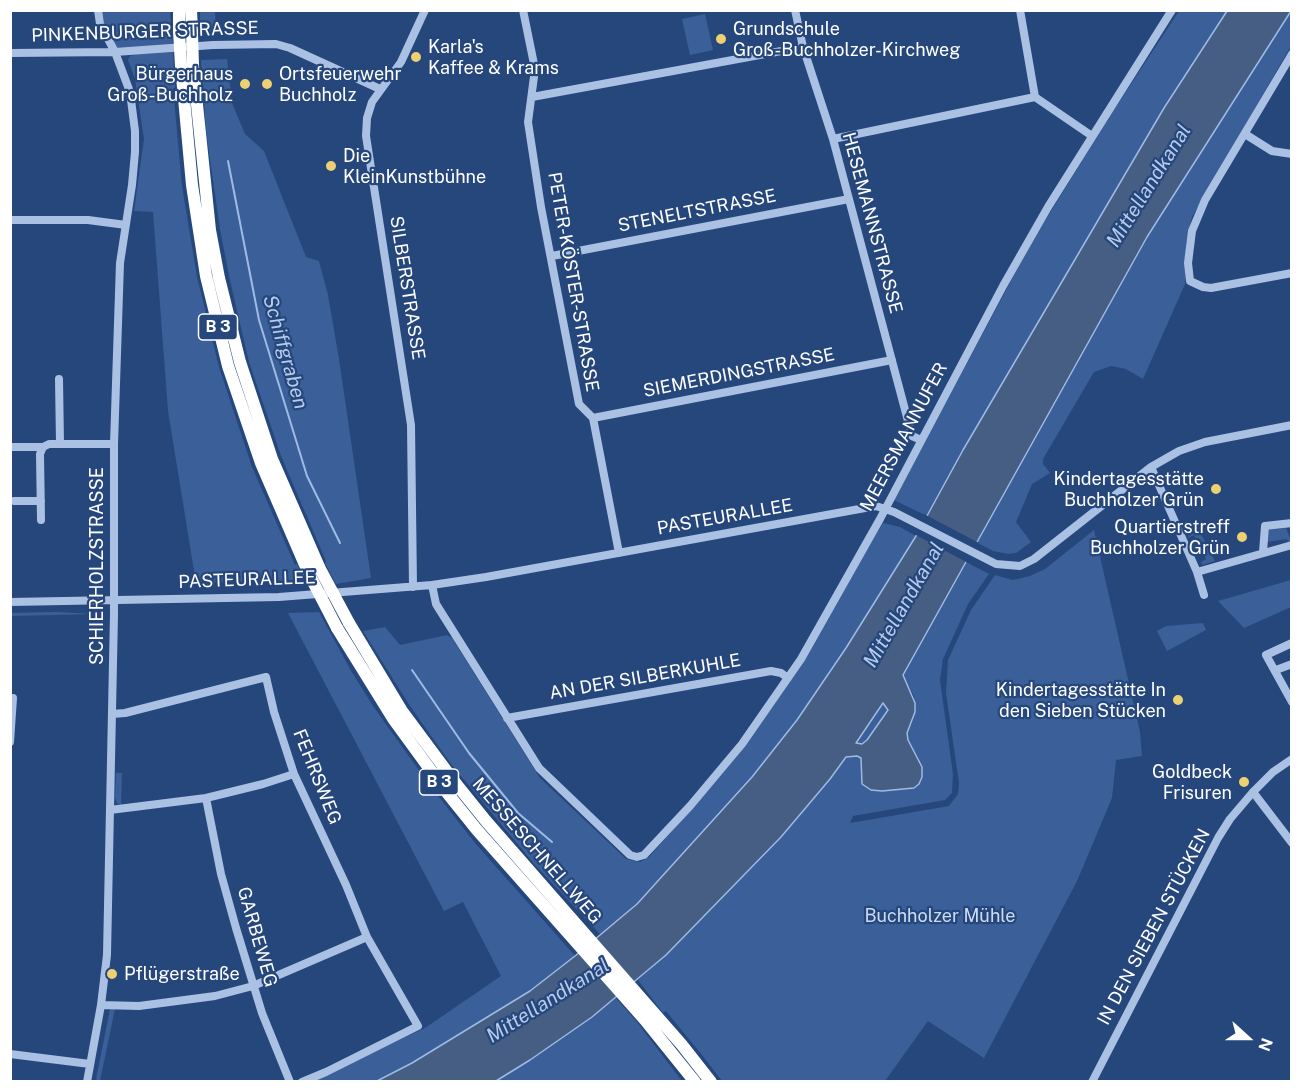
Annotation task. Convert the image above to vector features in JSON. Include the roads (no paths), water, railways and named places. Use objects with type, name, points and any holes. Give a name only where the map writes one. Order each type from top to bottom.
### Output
[{"type":"highway","name":"MESSESCHNELLWEG","points":[[179,10],[186,31]]},
{"type":"highway","name":"MESSESCHNELLWEG","points":[[191,10],[186,31],[187,66],[219,278],[237,351],[272,459],[314,571],[343,626],[429,749],[564,919],[711,1082]]},
{"type":"highway","name":"MESSESCHNELLWEG","points":[[650,1016],[695,1082]]},
{"type":"street","name":"SCHIERHOLZSTRASSE","points":[[87,1082],[101,1005],[107,955],[114,444],[120,263],[132,185],[135,131],[130,93],[115,52],[100,24],[98,10]]},
{"type":"street","name":"SILBERSTRASSE","points":[[413,586],[411,425],[366,136],[372,102],[401,62],[425,10]]},
{"type":"street","name":"PETER-KÖSTER-STRASSE","points":[[523,10],[535,69],[528,122],[541,207],[579,404],[593,418],[619,553]]},
{"type":"street","name":"HESEMANNSTRASSE","points":[[795,10],[803,47],[833,139],[912,436],[921,440]]},
{"type":"street","points":[[1020,10],[1035,97],[1092,136]]},
{"type":"street","name":"MEERSMANNUFER","points":[[507,718],[539,768],[630,855],[637,857],[644,855],[742,744],[813,638],[1003,286],[1092,136],[1172,10]]},
{"type":"street","name":"PINKENBURGER STRASSE","points":[[10,53],[115,52],[215,45],[276,44],[380,88]]},
{"type":"street","points":[[532,97],[803,47]]},
{"type":"street","points":[[1292,54],[1196,218],[1188,263],[1190,281],[1211,288],[1292,273]]},
{"type":"street","points":[[833,139],[1035,97]]},
{"type":"street","points":[[1245,134],[1272,151],[1292,154]]},
{"type":"street","name":"STENELTSTRASSE","points":[[552,256],[849,199]]},
{"type":"street","points":[[10,220],[88,220],[126,225]]},
{"type":"street","name":"SIEMERDINGSTRASSE","points":[[593,418],[892,360]]},
{"type":"street","points":[[59,379],[60,444]]},
{"type":"street","name":"PASTEURALLEE","points":[[10,602],[279,597],[432,585],[870,506],[885,508],[987,561],[1004,566],[1020,566],[1034,559],[1151,467],[1179,451],[1194,445],[1292,425]]},
{"type":"street","points":[[10,447],[43,447],[49,444],[114,444]]},
{"type":"street","points":[[41,520],[40,454],[43,447]]},
{"type":"street","points":[[1151,467],[1197,572],[1204,595]]},
{"type":"street","points":[[14,501],[41,501]]},
{"type":"street","points":[[1263,552],[1265,526],[1292,523]]},
{"type":"street","points":[[1197,572],[1292,545]]},
{"type":"street","points":[[432,585],[436,604],[507,718]]},
{"type":"street","points":[[1292,643],[1266,655],[1292,702]]},
{"type":"street","points":[[1276,670],[1292,664]]},
{"type":"street","name":"AN DER SILBERKUHLE","points":[[507,718],[771,671],[781,673],[788,678]]},
{"type":"street","name":"FEHRSWEG","points":[[112,714],[125,713],[266,677],[274,712],[294,774],[346,885],[367,938],[418,1026],[302,1082]]},
{"type":"street","points":[[10,742],[13,698]]},
{"type":"street","name":"IN DEN SIEBEN STÜCKEN","points":[[1092,1082],[1206,859],[1230,819],[1273,772],[1292,759]]},
{"type":"street","points":[[110,810],[206,798],[294,774]]},
{"type":"street","points":[[1253,792],[1292,843]]},
{"type":"street","name":"GARBEWEG","points":[[206,798],[221,874],[253,986],[276,1051],[290,1082]]},
{"type":"street","points":[[101,1005],[139,1006],[215,996],[253,986],[367,938]]},
{"type":"street","points":[[10,1054],[90,1064]]},
{"type":"water","name":"Mittellandkanal","points":[[1227,11],[1291,11],[1147,237],[903,675],[915,703],[915,712],[907,733],[908,740],[922,767],[919,784],[914,788],[871,790],[862,784],[861,758],[846,757],[781,837],[666,955],[592,1017],[530,1060],[496,1081],[375,1082],[412,1063],[530,991],[575,956],[637,904],[752,777],[797,720],[846,648],[916,536],[963,450],[1164,108]],"holes":[[[883,703],[888,710],[867,740],[862,744],[856,743]]]},
{"type":"waterway","name":"Schiffgraben","points":[[228,161],[259,320],[307,476],[340,543]]},
{"type":"waterway","name":"Schiffgraben","points":[[412,670],[469,753],[518,813],[552,842]]},
{"type":"place","name":"Grundschule Groß-Buchholzer-Kirchweg","points":[[721,39]]},
{"type":"place","name":"Karla's Kaffee & Krams","points":[[416,57]]},
{"type":"place","name":"Bürgerhaus Groß-Buchholz","points":[[245,84]]},
{"type":"place","name":"Ortsfeuerwehr Buchholz","points":[[267,84]]},
{"type":"place","name":"Die KleinKunstbühne","points":[[331,166]]},
{"type":"place","name":"Kindertagesstätte Buchholzer Grün","points":[[1216,489]]},
{"type":"place","name":"Quartierstreff Buchholzer Grün","points":[[1242,537]]},
{"type":"place","name":"Kindertagesstätte In den Sieben Stücken","points":[[1178,700]]},
{"type":"place","name":"Goldbeck Frisuren","points":[[1244,782]]},
{"type":"place","name":"Pflügerstraße","points":[[112,974]]},
{"type":"park label","name":"Buchholzer Mühle","points":[[940,916]]}]
